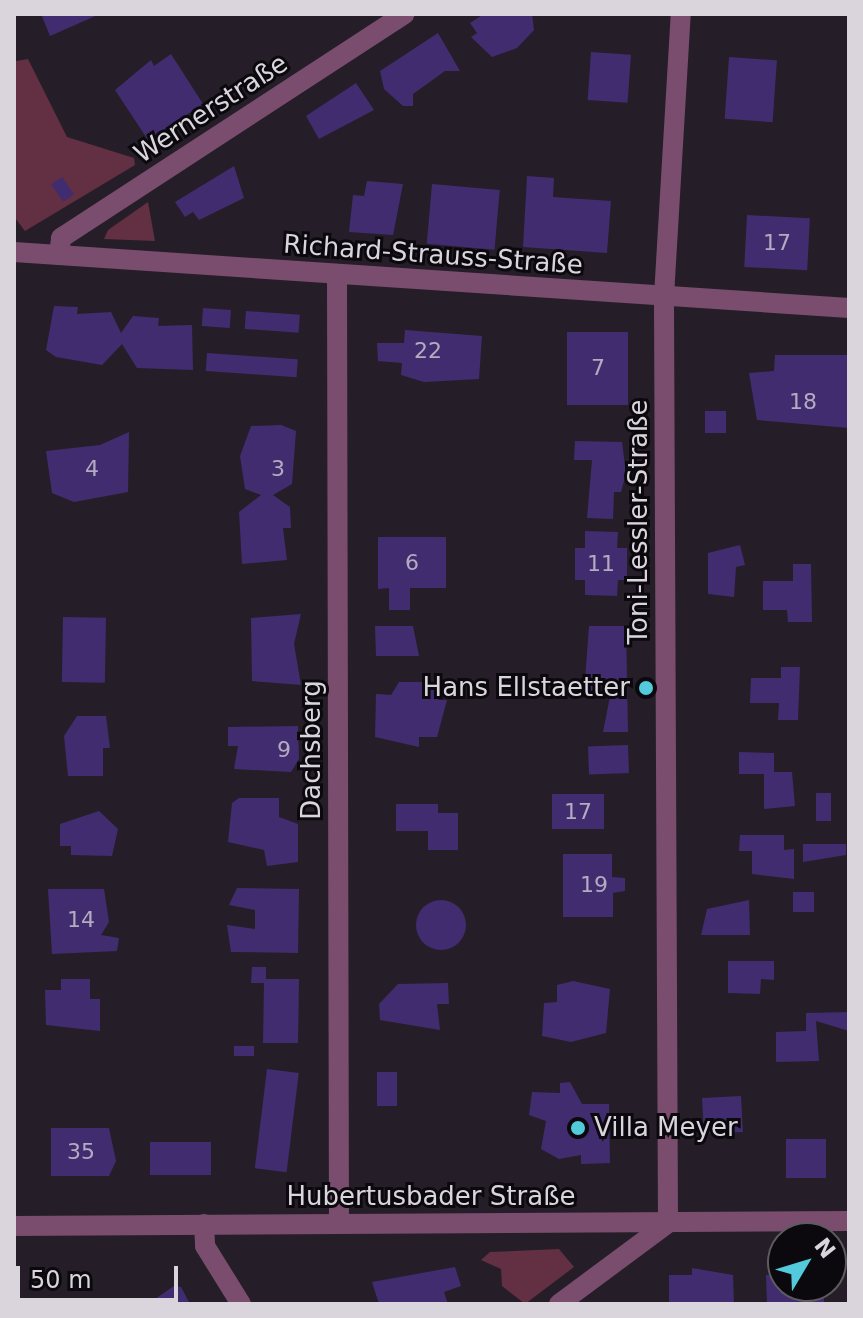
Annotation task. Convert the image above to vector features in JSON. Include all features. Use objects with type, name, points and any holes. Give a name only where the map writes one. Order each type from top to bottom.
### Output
[{"type":"street","name":"Wernerstraße","points":[[59,255],[61,238],[404,14]]},
{"type":"street","name":"Toni-Lessler-Straße","points":[[668,1223],[664,296],[681,14]]},
{"type":"street","name":"Richard-Strauss-Straße","points":[[14,252],[849,308]]},
{"type":"street","name":"Dachsberg","points":[[337,276],[339,1223]]},
{"type":"street","name":"Hubertusbader Straße","points":[[14,1226],[849,1221]]},
{"type":"street","points":[[559,1304],[668,1223]]},
{"type":"street","points":[[204,1224],[205,1246],[241,1304]]},
{"type":"shaded area","points":[[28,59],[67,137],[134,158],[135,165],[25,231],[15,218],[16,61]]},
{"type":"shaded area","points":[[148,202],[155,241],[104,239],[108,230]]},
{"type":"shaded area","points":[[559,1249],[574,1267],[525,1304],[502,1286],[501,1269],[481,1260],[490,1252]]},
{"type":"building","points":[[41,14],[100,14],[50,36]]},
{"type":"building","points":[[484,14],[532,14],[534,30],[517,48],[492,57],[471,37],[477,33],[470,23]]},
{"type":"building","points":[[438,33],[460,71],[445,71],[413,94],[413,106],[403,106],[384,89],[380,71]]},
{"type":"building","points":[[591,52],[631,55],[628,103],[588,100]]},
{"type":"building","points":[[171,54],[203,104],[148,140],[115,90],[151,60],[154,66]]},
{"type":"building","points":[[729,57],[777,60],[773,122],[725,119]]},
{"type":"building","points":[[356,83],[374,110],[319,139],[306,116]]},
{"type":"building","points":[[234,166],[244,198],[199,220],[193,212],[185,217],[175,202]]},
{"type":"building","points":[[527,176],[554,178],[553,197],[611,201],[607,253],[523,247]]},
{"type":"building","points":[[62,177],[74,194],[63,202],[51,184]]},
{"type":"building","points":[[367,181],[403,184],[393,235],[349,232],[353,195],[364,196]]},
{"type":"building","points":[[432,184],[500,190],[495,250],[427,244]]},
{"type":"building","points":[[747,215],[810,218],[807,270],[744,267]]},
{"type":"building","points":[[54,306],[78,307],[77,314],[111,312],[121,333],[133,316],[159,318],[158,326],[192,325],[193,370],[137,368],[122,344],[102,365],[56,357],[46,350]]},
{"type":"building","points":[[203,308],[231,310],[230,328],[202,326]]},
{"type":"building","points":[[246,311],[300,315],[299,333],[245,329]]},
{"type":"building","points":[[405,330],[482,336],[479,379],[424,382],[401,375],[402,363],[378,361],[377,343],[404,343]]},
{"type":"building","points":[[567,332],[628,332],[628,405],[567,405]]},
{"type":"building","points":[[207,353],[298,359],[297,377],[206,371]]},
{"type":"building","points":[[775,355],[849,355],[849,428],[757,420],[749,373],[774,371]]},
{"type":"building","points":[[705,411],[726,411],[726,433],[705,433]]},
{"type":"building","points":[[281,425],[296,431],[292,484],[273,495],[290,507],[291,528],[283,528],[287,560],[242,564],[239,512],[261,495],[245,489],[240,456],[251,426]]},
{"type":"building","points":[[129,432],[128,492],[74,502],[52,493],[46,451],[100,445]]},
{"type":"building","points":[[575,441],[622,442],[626,474],[621,492],[614,492],[613,519],[587,518],[592,460],[574,460]]},
{"type":"building","points":[[585,531],[618,532],[617,548],[627,548],[627,580],[618,580],[617,596],[585,595],[585,580],[575,580],[575,548],[585,548]]},
{"type":"building","points":[[378,537],[446,537],[446,588],[410,588],[410,610],[389,610],[389,588],[378,589]]},
{"type":"building","points":[[740,545],[745,565],[736,567],[734,597],[708,594],[708,553]]},
{"type":"building","points":[[793,564],[811,564],[812,622],[788,622],[787,610],[763,610],[763,581],[793,581]]},
{"type":"building","points":[[301,614],[294,644],[301,685],[252,681],[251,618]]},
{"type":"building","points":[[63,617],[106,618],[105,683],[62,682]]},
{"type":"building","points":[[375,626],[413,626],[419,656],[376,656]]},
{"type":"building","points":[[589,626],[626,626],[628,732],[603,732],[613,681],[584,694]]},
{"type":"building","points":[[781,667],[800,667],[798,720],[778,720],[779,703],[750,703],[751,678],[781,678]]},
{"type":"building","points":[[399,682],[438,682],[438,700],[447,700],[437,737],[419,737],[419,747],[375,737],[376,694],[391,695]]},
{"type":"building","points":[[77,716],[106,716],[110,748],[103,748],[103,776],[68,776],[64,736]]},
{"type":"building","points":[[298,726],[299,759],[291,772],[234,769],[238,746],[228,746],[228,727]]},
{"type":"building","points":[[628,745],[629,773],[589,774],[588,746]]},
{"type":"building","points":[[739,752],[774,753],[774,772],[792,772],[795,806],[764,809],[764,774],[739,774]]},
{"type":"building","points":[[816,793],[831,793],[831,821],[816,821]]},
{"type":"building","points":[[552,794],[604,794],[604,829],[552,829]]},
{"type":"building","points":[[239,798],[279,798],[279,817],[298,824],[298,862],[267,866],[264,850],[228,842],[232,803]]},
{"type":"building","points":[[396,804],[438,804],[438,813],[458,813],[458,850],[428,850],[428,831],[396,831]]},
{"type":"building","points":[[99,811],[118,829],[112,856],[71,855],[71,846],[60,846],[60,824]]},
{"type":"building","points":[[740,835],[784,835],[784,850],[794,849],[794,879],[752,874],[752,851],[739,851]]},
{"type":"building","points":[[803,844],[846,844],[846,855],[803,862]]},
{"type":"building","points":[[563,854],[612,854],[612,877],[625,878],[625,891],[613,893],[613,917],[563,917]]},
{"type":"building","points":[[237,888],[299,889],[298,953],[231,952],[227,925],[255,929],[255,910],[229,905]]},
{"type":"building","points":[[48,889],[104,889],[109,922],[101,935],[119,938],[117,951],[52,954]]},
{"type":"building","points":[[793,892],[814,892],[814,912],[793,912]]},
{"type":"building","points":[[441,900],[459,907],[466,925],[459,943],[441,950],[423,943],[416,925],[423,907]]},
{"type":"building","points":[[749,900],[750,935],[701,935],[707,909]]},
{"type":"building","points":[[728,961],[774,961],[774,980],[761,979],[760,994],[728,993]]},
{"type":"building","points":[[252,967],[266,967],[266,979],[299,979],[298,1043],[263,1043],[264,983],[251,983]]},
{"type":"building","points":[[61,979],[90,979],[90,999],[100,999],[100,1031],[46,1025],[45,990],[61,990]]},
{"type":"building","points":[[573,981],[610,989],[606,1033],[571,1042],[542,1036],[544,1003],[557,1002],[557,985]]},
{"type":"building","points":[[448,983],[449,1004],[437,1004],[440,1030],[380,1020],[379,1004],[398,984]]},
{"type":"building","points":[[849,1012],[849,1031],[816,1021],[819,1061],[776,1062],[776,1032],[806,1031],[806,1013]]},
{"type":"building","points":[[234,1046],[254,1046],[254,1056],[234,1056]]},
{"type":"building","points":[[267,1069],[299,1073],[287,1172],[255,1168]]},
{"type":"building","points":[[377,1072],[397,1072],[397,1106],[377,1106]]},
{"type":"building","name":"Villa Meyer","points":[[570,1082],[582,1104],[609,1104],[610,1163],[581,1164],[581,1155],[559,1159],[541,1149],[546,1121],[529,1115],[532,1092],[560,1093],[560,1083]]},
{"type":"building","points":[[741,1096],[743,1132],[704,1134],[702,1098]]},
{"type":"building","points":[[51,1128],[109,1128],[116,1161],[109,1176],[51,1176]]},
{"type":"building","points":[[786,1139],[826,1139],[826,1178],[786,1178]]},
{"type":"building","points":[[150,1142],[211,1142],[211,1175],[150,1175]]},
{"type":"building","points":[[455,1267],[461,1286],[444,1292],[448,1304],[379,1304],[372,1282]]},
{"type":"building","points":[[692,1268],[733,1275],[734,1304],[669,1304],[669,1275],[692,1275]]},
{"type":"building","points":[[766,1275],[767,1302],[824,1302],[824,1304],[767,1304]]},
{"type":"building","points":[[174,1286],[181,1287],[190,1304],[152,1301]]},
{"type":"place","name":"Hans Ellstaetter","points":[[646,688]]},
{"type":"place","name":"Villa Meyer","points":[[578,1128]]}]
